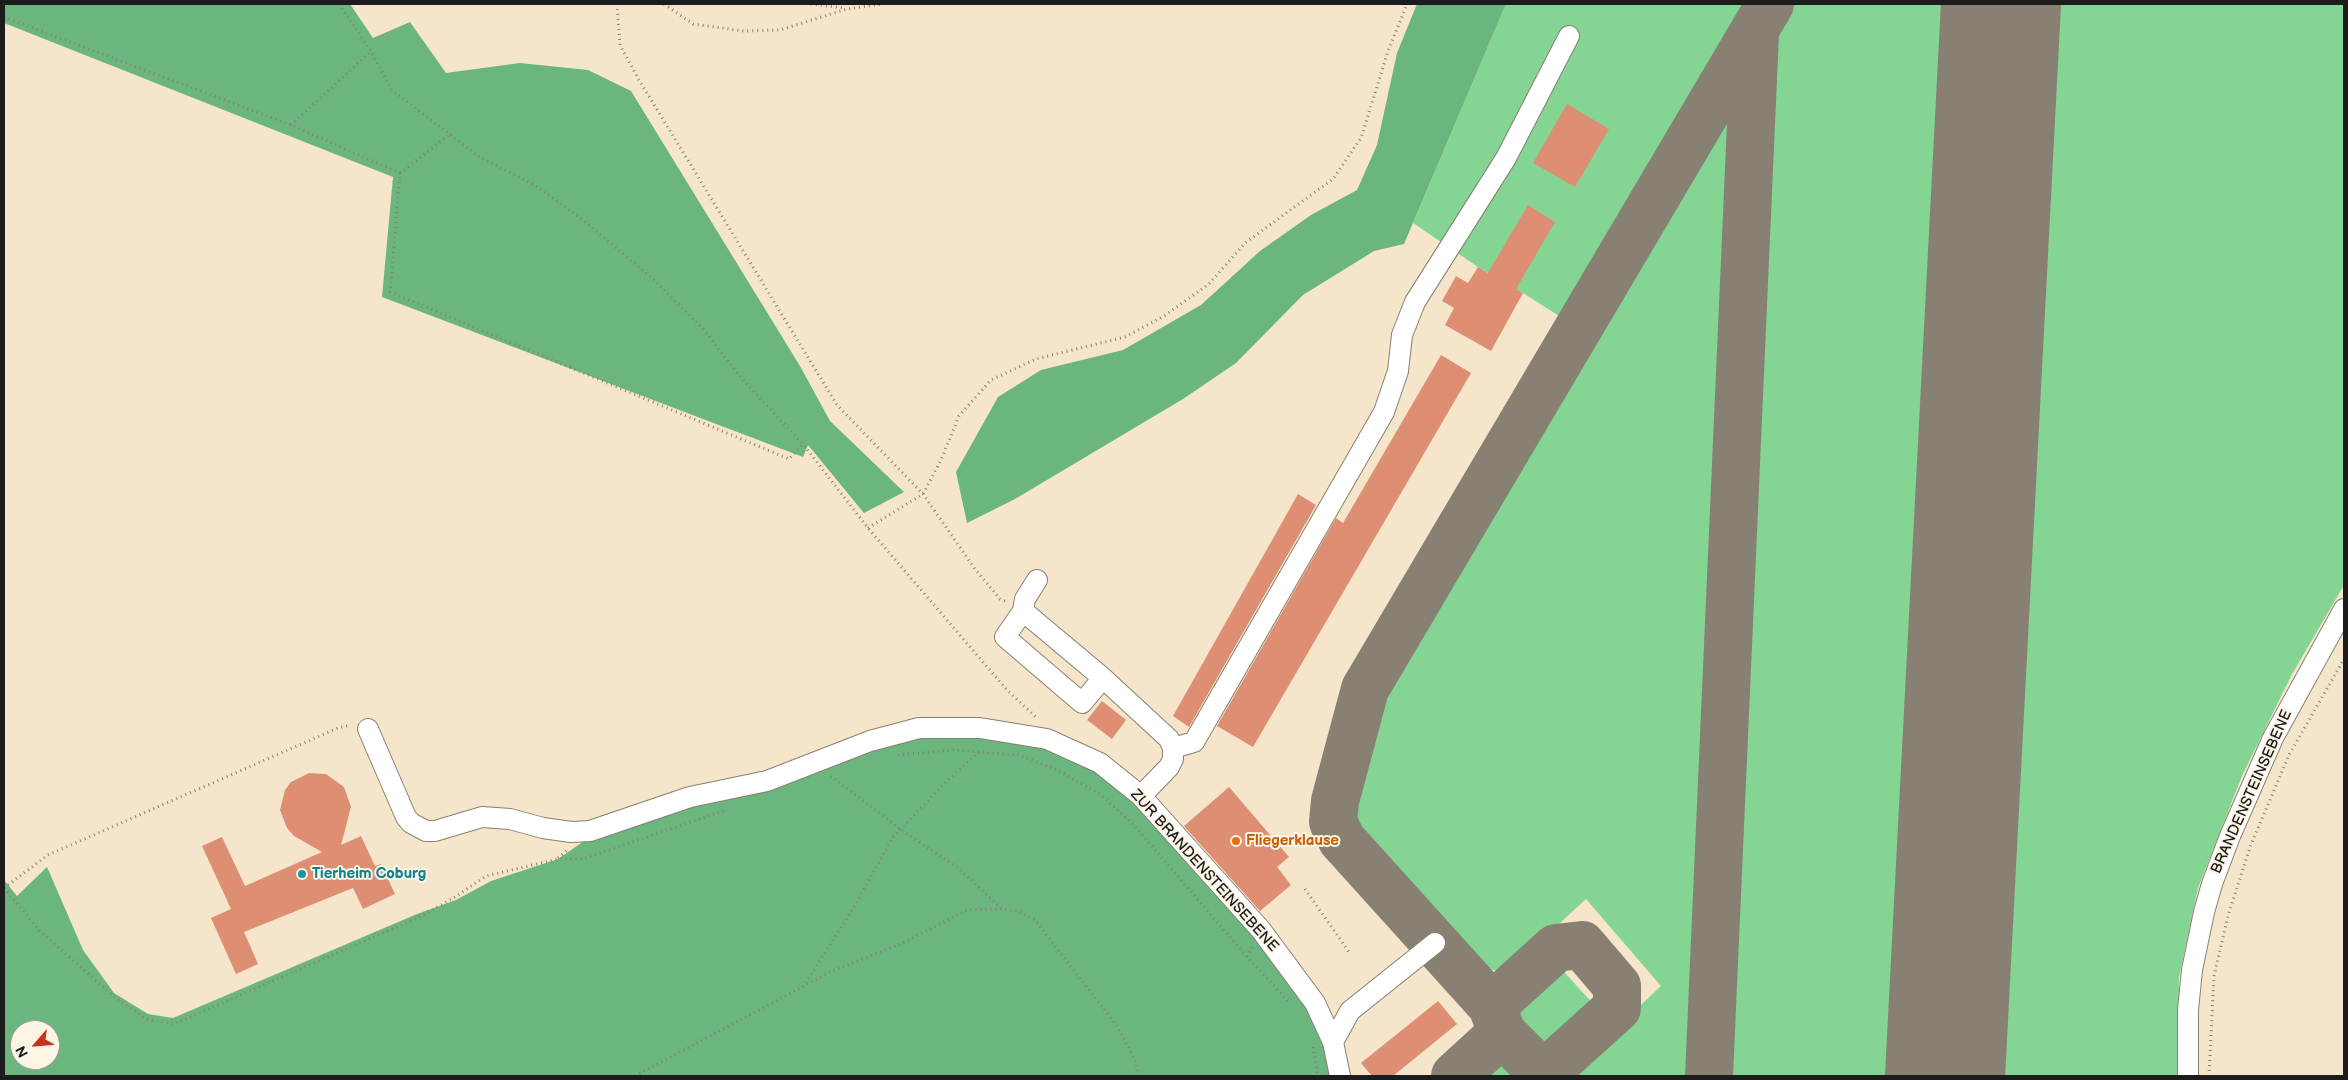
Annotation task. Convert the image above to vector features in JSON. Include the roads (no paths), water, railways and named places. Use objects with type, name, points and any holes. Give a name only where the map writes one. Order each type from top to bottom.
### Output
[{"type":"street","points":[[1172,748],[1194,742],[1384,412],[1398,371],[1402,334],[1415,302],[1506,158],[1568,36]]},
{"type":"street","points":[[1037,580],[1025,599],[1023,611],[1005,637],[1082,703],[1103,678]]},
{"type":"street","name":"BRANDENSTEINSEBENE","points":[[2188,1076],[2188,1010],[2192,970],[2212,884],[2230,836],[2273,738],[2327,637],[2344,610]]},
{"type":"street","points":[[1023,611],[1103,678],[1154,723],[1169,739],[1173,759],[1169,767],[1141,796]]},
{"type":"street","name":"ZUR BRANDENSTEINSEBENE","points":[[368,729],[406,817],[411,823],[426,831],[435,831],[482,817],[510,819],[543,828],[571,832],[590,831],[690,797],[767,780],[870,742],[919,728],[938,726],[980,728],[1047,739],[1100,763],[1141,796],[1261,930],[1315,1003],[1333,1042],[1340,1076]]},
{"type":"street","points":[[1333,1042],[1350,1011],[1435,943]]},
{"type":"place","name":"Fliegerklause","points":[[1236,841]]},
{"type":"place","name":"Tierheim Coburg","points":[[302,874]]}]
